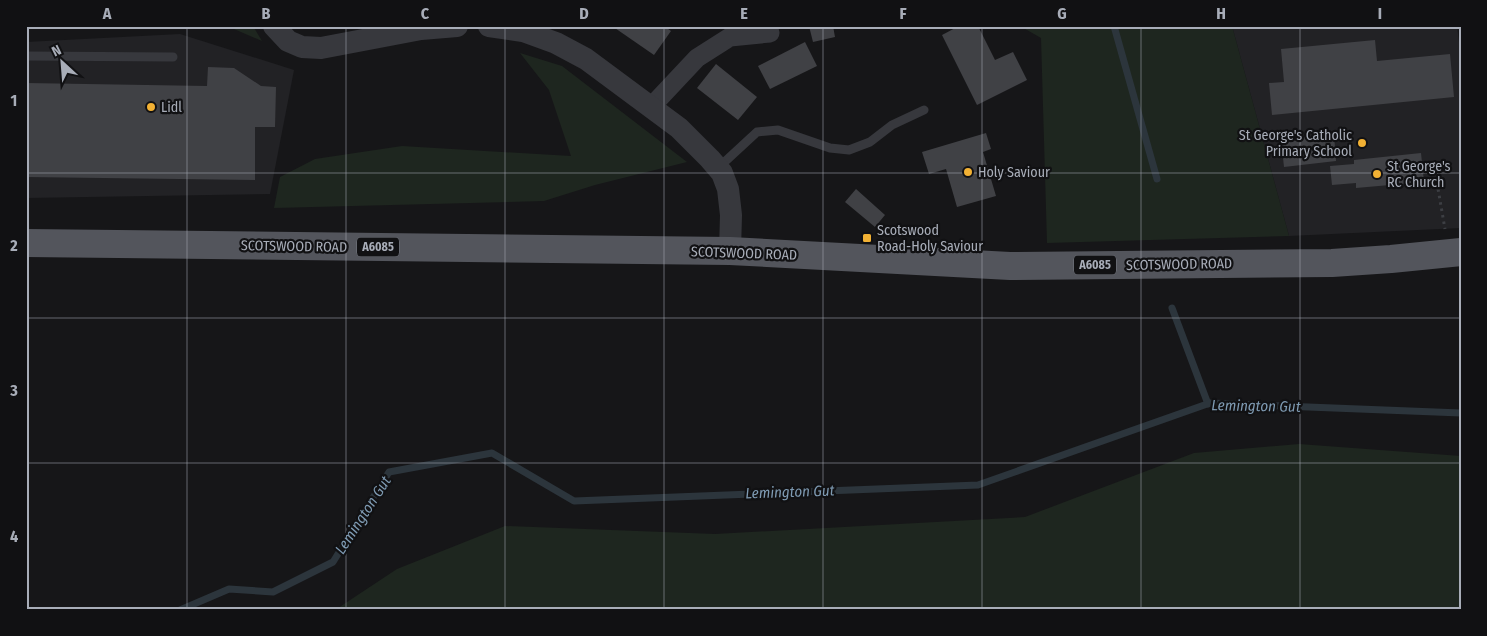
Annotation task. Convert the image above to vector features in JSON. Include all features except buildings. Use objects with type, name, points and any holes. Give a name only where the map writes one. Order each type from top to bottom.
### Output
[{"type":"main road","name":"SCOTSWOOD ROAD","points":[[26,243],[730,251],[1010,266],[1332,262],[1455,252]]},
{"type":"street","points":[[275,27],[288,41],[302,47],[321,48],[421,29],[458,26]]},
{"type":"street","points":[[489,26],[523,31],[556,43],[586,59],[679,128],[722,173],[728,189],[731,215],[730,251]]},
{"type":"street","points":[[651,107],[697,58],[730,37],[770,33]]},
{"type":"lane","points":[[26,56],[173,57]]},
{"type":"lane","points":[[718,168],[757,132],[778,130],[830,148],[849,150],[870,142],[892,126],[924,110]]},
{"type":"path","points":[[1437,183],[1455,252]]},
{"type":"shaded area","points":[[227,26],[253,26],[262,41]]},
{"type":"shaded area","points":[[1020,26],[1232,26],[1289,236],[1047,243],[1041,38]]},
{"type":"shaded area","name":"St George's Catholic Primary School","points":[[1232,26],[1457,26],[1461,58],[1461,228],[1289,236]]},
{"type":"shaded area","points":[[180,34],[294,70],[270,194],[26,198],[26,42]]},
{"type":"shaded area","points":[[520,53],[562,66],[687,162],[595,185],[544,201],[274,208],[280,177],[315,159],[402,146],[571,156],[549,90]]},
{"type":"shaded area","points":[[1299,444],[1461,456],[1461,610],[335,610],[397,569],[505,526],[715,534],[1025,517],[1194,453]]},
{"type":"waterway","points":[[1114,26],[1157,179]]},
{"type":"waterway","points":[[1172,308],[1208,404]]},
{"type":"waterway","name":"Lemington Gut","points":[[180,610],[229,589],[273,592],[333,562],[389,472],[492,453],[574,501],[978,485],[1210,403],[1461,413]]},
{"type":"place","name":"Lidl","points":[[151,107]]},
{"type":"place","name":"St George's Catholic Primary School","points":[[1362,143]]},
{"type":"place","name":"Holy Saviour","points":[[968,172]]},
{"type":"place","name":"St George's RC Church","points":[[1377,174]]},
{"type":"place","name":"Scotswood Road-Holy Saviour","points":[[867,238]]}]
